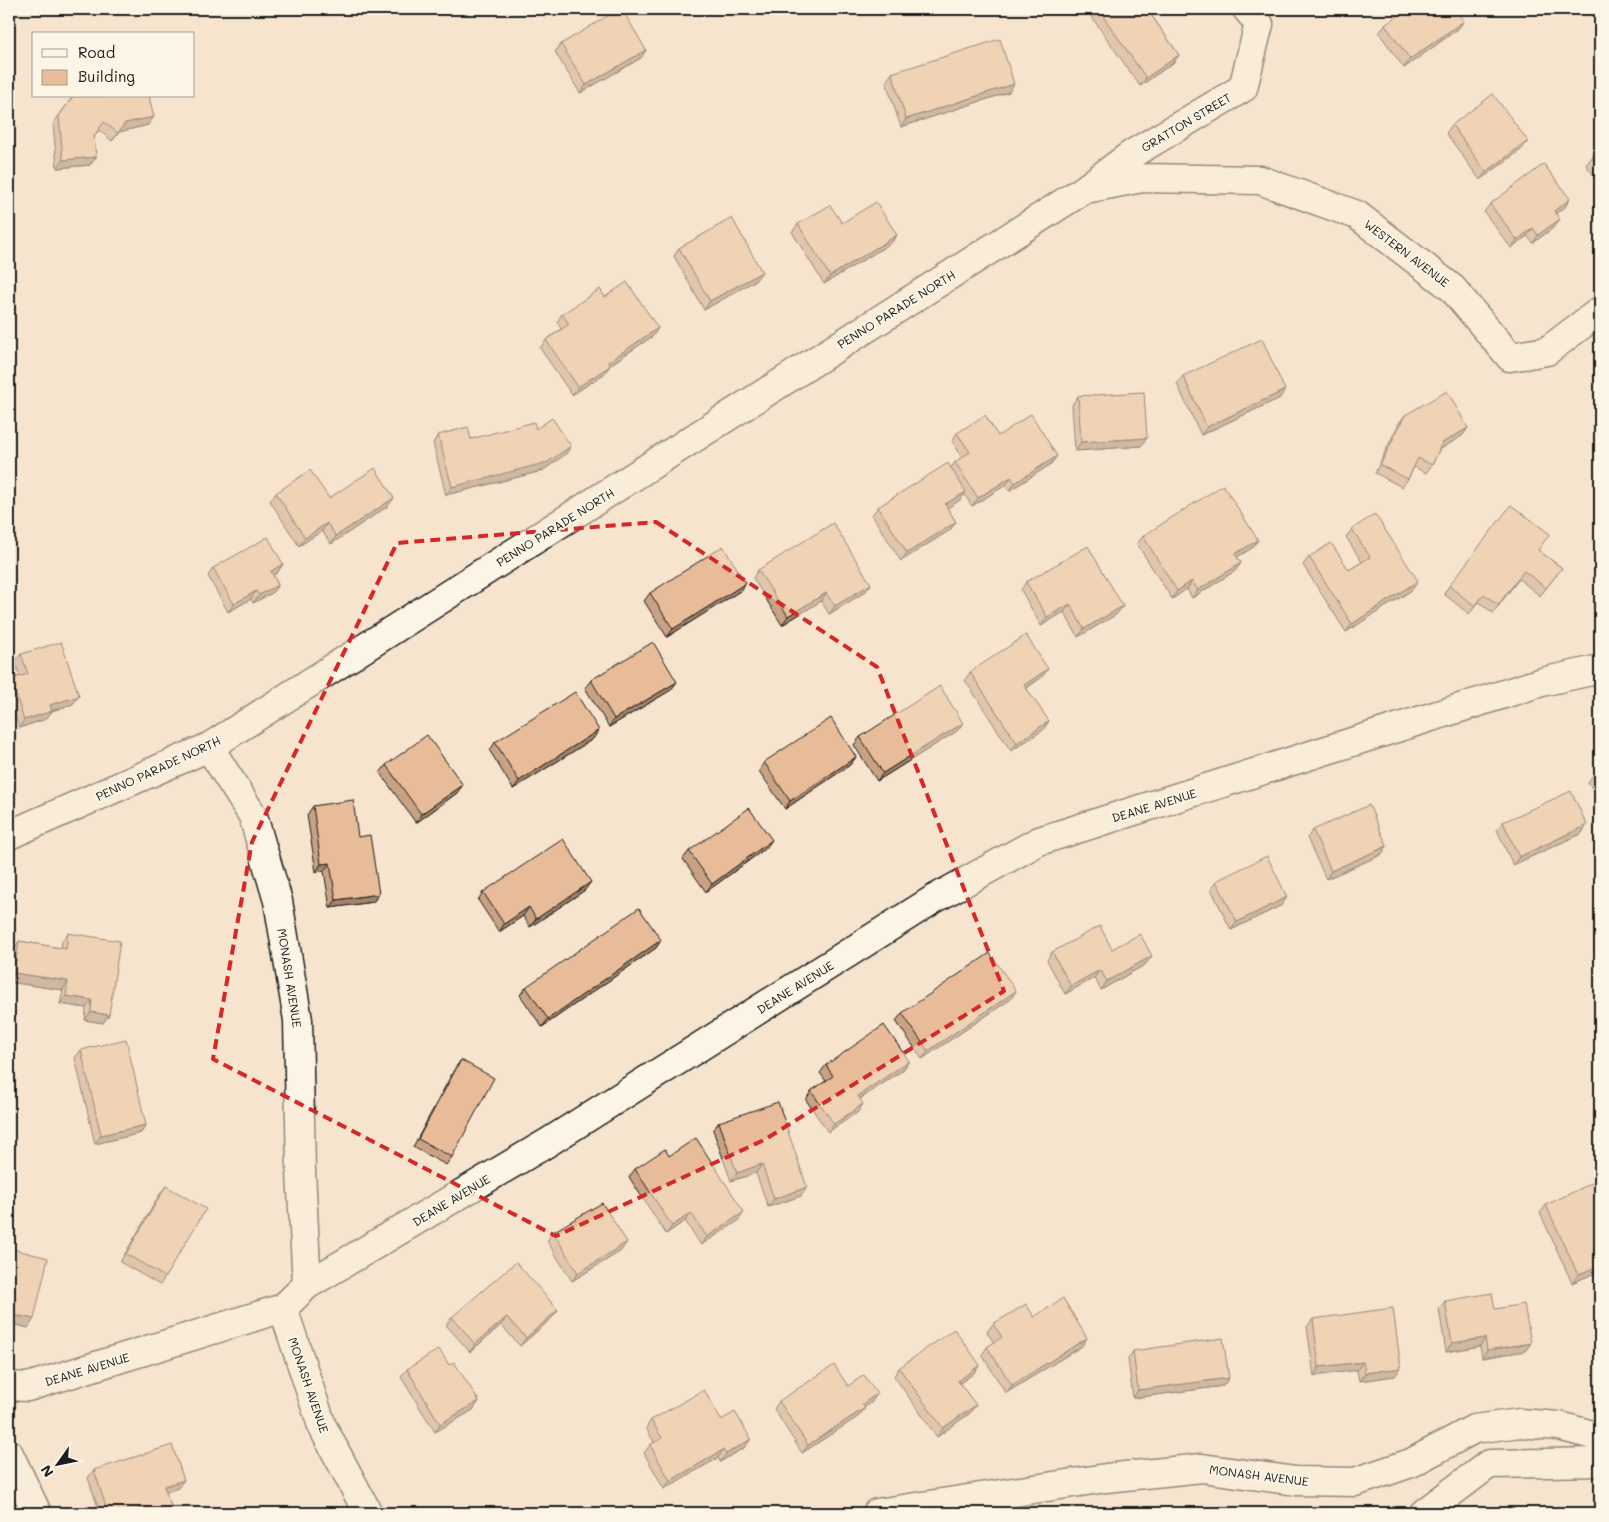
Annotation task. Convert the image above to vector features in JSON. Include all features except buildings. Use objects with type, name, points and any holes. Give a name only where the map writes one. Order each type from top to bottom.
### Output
[{"type":"street","name":"GRATTON STREET","points":[[1085,189],[1132,154],[1243,88],[1259,24],[1248,9]]},
{"type":"street","name":"WESTERN AVENUE","points":[[1085,189],[1142,178],[1260,180],[1357,215],[1452,288],[1510,357],[1546,350],[1600,311]]},
{"type":"street","name":"PENNO PARADE NORTH","points":[[9,835],[209,747],[1085,189]]},
{"type":"street","name":"DEANE AVENUE","points":[[18,1387],[283,1308],[307,1285],[547,1143],[934,899],[1040,841],[1533,684],[1600,669]]},
{"type":"street","name":"MONASH AVENUE","points":[[209,747],[253,816],[278,901],[298,1020],[301,1172],[307,1285]]},
{"type":"street","name":"MONASH AVENUE","points":[[283,1308],[322,1426],[368,1513]]},
{"type":"street","name":"MONASH AVENUE","points":[[877,1513],[1106,1478],[1202,1468],[1296,1481],[1355,1482],[1411,1463],[1474,1429],[1520,1423],[1559,1426],[1600,1438]]},
{"type":"street","points":[[9,1454],[37,1513]]},
{"type":"street","points":[[1424,1513],[1489,1464],[1600,1462]]},
{"type":"highlighted area","points":[[656,522],[877,667],[1004,991],[764,1140],[556,1236],[213,1059],[252,842],[397,543]]}]
